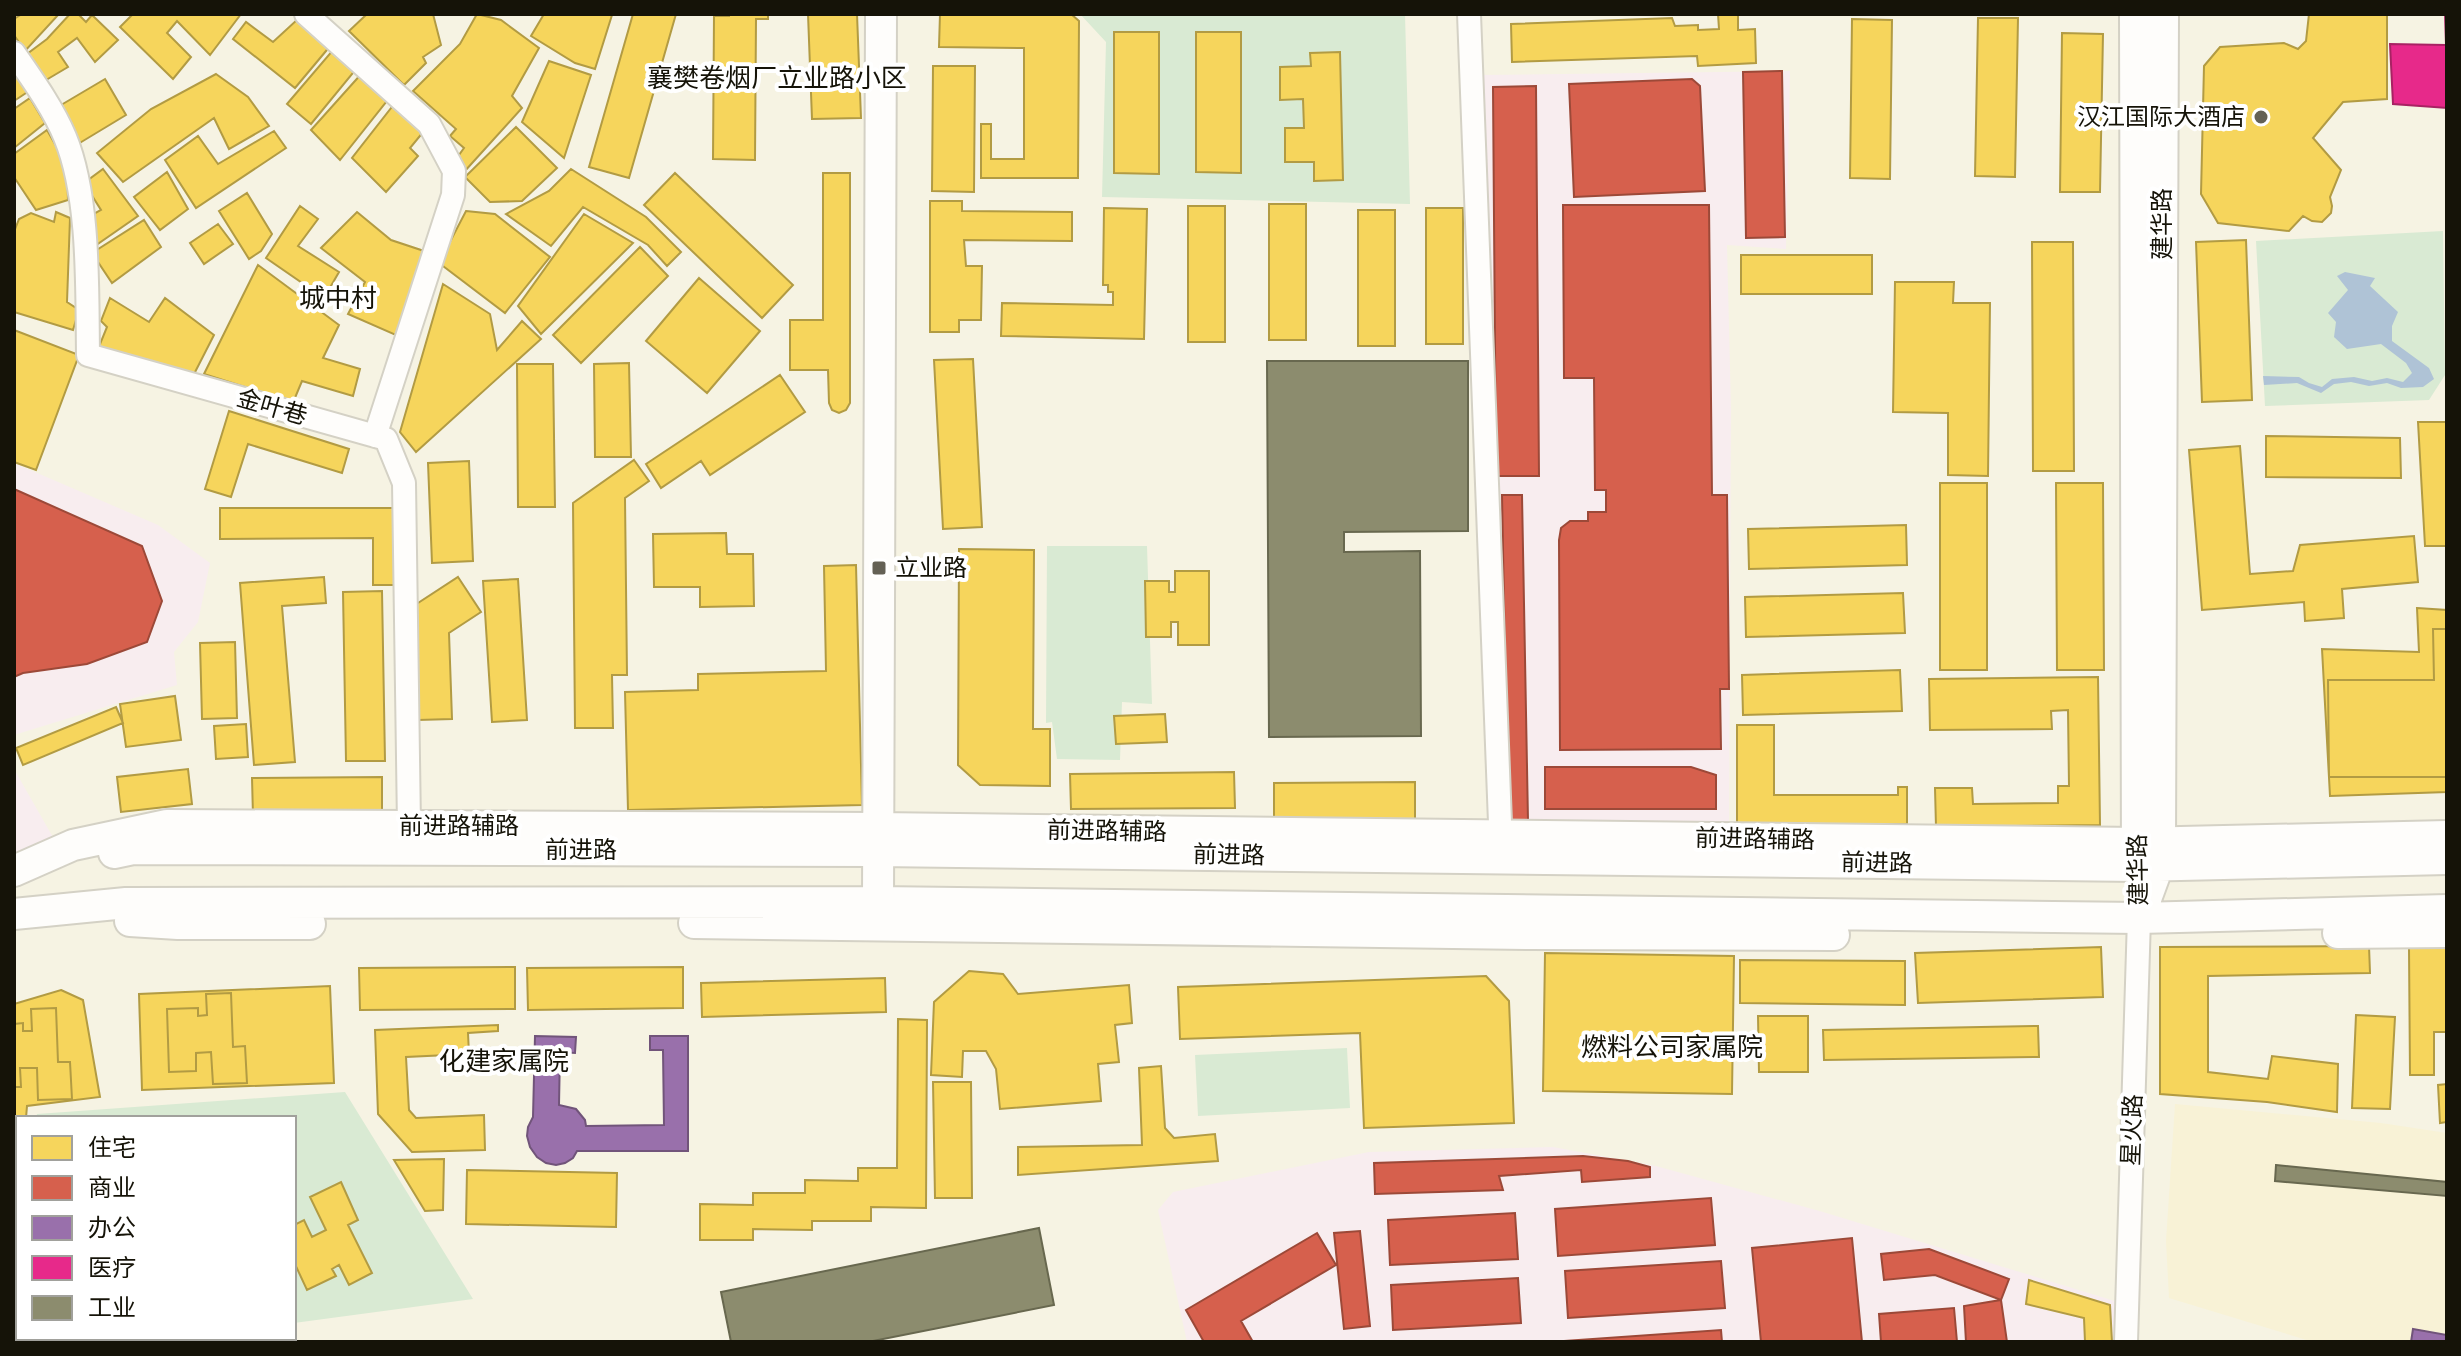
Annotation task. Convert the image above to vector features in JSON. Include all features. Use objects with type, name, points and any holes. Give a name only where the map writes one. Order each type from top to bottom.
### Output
[{"type":"main road","points":[[878,902],[881,14]]},
{"type":"main road","name":"建华路","points":[[2135,14],[2149,784]]},
{"type":"main road","name":"建华路","points":[[2138,927],[2148,855],[2163,14]]},
{"type":"main road","points":[[2035,865],[2069,854],[2112,831],[2149,784],[2196,842],[2217,855],[2254,863]]},
{"type":"main road","name":"前进路辅路","points":[[14,874],[73,845],[167,825],[409,826],[878,840]]},
{"type":"main road","name":"前进路辅路","points":[[1501,847],[2088,843],[2148,855],[2196,842],[2447,836]]},
{"type":"main road","name":"前进路","points":[[14,874],[133,849],[878,840],[1501,847],[2035,865],[2148,855],[2254,863],[2447,859]]},
{"type":"main road","points":[[14,914],[126,903],[878,902],[2447,932]]},
{"type":"main road","points":[[86,907],[126,921],[178,924],[631,922],[1528,934],[2138,927],[2447,910]]},
{"type":"street","points":[[306,14],[429,124],[454,171],[453,195],[375,436],[386,439],[404,483],[409,826]]},
{"type":"street","points":[[1469,14],[1501,847]]},
{"type":"street","name":"金叶巷","points":[[14,53],[32,78],[65,137],[82,199],[88,355],[375,436]]},
{"type":"street","name":"星火路","points":[[2126,1342],[2138,927]]},
{"type":"shaded area","points":[[1790,71],[1786,249],[1727,245],[1731,409],[1729,827],[1509,827],[1481,75]]},
{"type":"shaded area","points":[[14,463],[158,525],[210,563],[198,622],[174,652],[177,685],[14,735]]},
{"type":"shaded area","points":[[14,769],[54,839],[14,853]]},
{"type":"shaded area","points":[[2175,1104],[2381,1123],[2447,1133],[2447,1342],[2313,1342],[2169,1298],[2166,1241]]},
{"type":"shaded area","points":[[1553,1147],[1656,1166],[1823,1212],[2118,1302],[2118,1342],[1187,1342],[1158,1210],[1173,1192],[1369,1152]]},
{"type":"green space","points":[[1080,14],[1405,14],[1410,204],[1102,197],[1106,42]]},
{"type":"green space","points":[[2443,231],[2445,375],[2429,400],[2265,406],[2256,241]]},
{"type":"green space","points":[[1047,546],[1147,546],[1152,704],[1122,702],[1120,760],[1057,759],[1052,722],[1046,723]]},
{"type":"green space","points":[[1347,1048],[1350,1108],[1198,1116],[1195,1055]]},
{"type":"green space","points":[[345,1092],[473,1299],[296,1323],[296,1116],[37,1114]]},
{"type":"water","points":[[2345,272],[2375,278],[2370,286],[2398,312],[2392,326],[2392,341],[2429,368],[2434,379],[2423,387],[2401,388],[2387,383],[2369,386],[2351,382],[2334,384],[2321,393],[2297,383],[2264,385],[2263,376],[2299,377],[2322,387],[2332,379],[2354,377],[2403,382],[2412,373],[2406,363],[2381,344],[2347,349],[2334,337],[2336,322],[2328,313],[2348,290],[2337,276]]},
{"type":"building: 住宅","points":[[22,14],[59,14],[25,51],[14,35],[14,19]]},
{"type":"building: 住宅","points":[[70,14],[78,14],[86,22],[92,15],[118,40],[95,62],[77,38],[58,52],[68,67],[41,83],[23,57],[47,39]]},
{"type":"building: 住宅","points":[[133,14],[241,14],[210,55],[177,21],[167,33],[191,57],[173,79],[120,27]]},
{"type":"building: 住宅","points":[[367,14],[433,14],[441,45],[423,57],[426,63],[404,85],[349,31]]},
{"type":"building: 住宅","points":[[477,14],[501,20],[539,48],[512,96],[522,108],[464,172],[454,162],[464,148],[450,136],[456,129],[413,91],[460,44]]},
{"type":"building: 住宅","points":[[544,14],[612,15],[595,69],[575,63],[531,36]]},
{"type":"building: 住宅","points":[[633,14],[676,14],[629,178],[589,167]]},
{"type":"building: 住宅","points":[[768,14],[768,19],[756,19],[755,160],[713,159],[714,16]]},
{"type":"building: 住宅","points":[[808,14],[857,14],[861,118],[812,119]]},
{"type":"building: 住宅","points":[[940,14],[1071,14],[1079,21],[1078,178],[981,178],[981,124],[991,124],[991,159],[1024,159],[1024,48],[939,47]]},
{"type":"building: 住宅","points":[[1718,14],[1738,14],[1738,30],[1755,29],[1756,63],[1698,66],[1697,56],[1512,62],[1511,24],[1672,18],[1675,26],[1698,25],[1698,30],[1719,29]]},
{"type":"building: 住宅","points":[[2309,14],[2387,14],[2387,99],[2343,102],[2313,138],[2341,170],[2330,197],[2331,213],[2322,222],[2303,216],[2289,231],[2218,223],[2201,194],[2204,66],[2220,47],[2284,43],[2298,49],[2306,41]]},
{"type":"building: 住宅","points":[[299,18],[331,45],[295,88],[233,39],[246,22],[273,42]]},
{"type":"building: 住宅","points":[[1978,18],[2018,18],[2015,177],[1975,176]]},
{"type":"building: 住宅","points":[[1852,19],[1892,20],[1890,179],[1850,178]]},
{"type":"building: 住宅","points":[[1114,32],[1159,32],[1159,174],[1114,173]]},
{"type":"building: 住宅","points":[[1196,32],[1241,32],[1241,173],[1196,172]]},
{"type":"building: 住宅","points":[[2062,33],[2103,34],[2100,192],[2060,192]]},
{"type":"building: 住宅","points":[[333,50],[357,68],[311,124],[287,104]]},
{"type":"building: 住宅","points":[[1340,52],[1343,180],[1314,181],[1314,162],[1285,162],[1285,128],[1304,128],[1303,99],[1280,100],[1280,67],[1311,66],[1310,53]]},
{"type":"building: 住宅","points":[[549,61],[591,75],[564,158],[522,122]]},
{"type":"building: 住宅","points":[[933,66],[975,66],[974,192],[932,191]]},
{"type":"building: 住宅","points":[[14,68],[29,91],[14,101]]},
{"type":"building: 住宅","points":[[363,72],[390,97],[340,160],[311,130]]},
{"type":"building: 住宅","points":[[216,74],[248,97],[269,126],[229,149],[214,118],[123,182],[97,153],[151,109]]},
{"type":"building: 住宅","points":[[105,79],[126,115],[78,144],[56,108]]},
{"type":"building: 住宅","points":[[30,98],[45,123],[14,148],[14,109]]},
{"type":"building: 住宅","points":[[395,103],[424,131],[410,148],[418,156],[386,192],[352,158]]},
{"type":"building: 住宅","points":[[516,127],[557,168],[522,201],[490,202],[465,177]]},
{"type":"building: 住宅","points":[[47,130],[67,165],[68,200],[36,210],[14,177],[14,154]]},
{"type":"building: 住宅","points":[[274,131],[286,148],[196,208],[165,160],[198,136],[218,164]]},
{"type":"building: 住宅","points":[[103,169],[138,216],[92,248],[88,217],[101,210],[84,183]]},
{"type":"building: 住宅","points":[[571,169],[646,217],[681,252],[667,266],[648,245],[583,207],[551,246],[506,214],[549,191]]},
{"type":"building: 住宅","points":[[167,172],[188,209],[160,230],[134,197]]},
{"type":"building: 住宅","points":[[675,173],[793,285],[762,318],[644,205]]},
{"type":"building: 住宅","points":[[823,173],[850,173],[850,403],[846,410],[839,413],[832,410],[829,403],[828,370],[790,370],[790,320],[823,320]]},
{"type":"building: 住宅","points":[[247,193],[272,234],[261,251],[249,259],[219,211]]},
{"type":"building: 住宅","points":[[930,201],[962,201],[962,211],[1072,212],[1072,241],[964,240],[966,266],[982,266],[981,320],[959,320],[959,332],[930,332]]},
{"type":"building: 住宅","points":[[1269,204],[1306,204],[1306,340],[1269,340]]},
{"type":"building: 住宅","points":[[300,206],[318,219],[298,246],[339,272],[324,298],[266,258]]},
{"type":"building: 住宅","points":[[1188,206],[1225,206],[1225,342],[1188,342]]},
{"type":"building: 住宅","points":[[1104,208],[1147,209],[1144,339],[1001,336],[1002,303],[1113,305],[1113,292],[1108,292],[1108,285],[1103,285]]},
{"type":"building: 住宅","points":[[1426,208],[1463,208],[1463,344],[1426,344]]},
{"type":"building: 住宅","points":[[1358,210],[1395,210],[1395,346],[1358,346]]},
{"type":"building: 住宅","points":[[466,211],[495,214],[550,257],[505,313],[439,263]]},
{"type":"building: 住宅","points":[[56,212],[70,218],[67,302],[79,310],[73,330],[14,312],[14,232],[19,219],[31,213],[54,222]]},
{"type":"building: 住宅","points":[[357,212],[391,240],[424,251],[398,336],[348,314],[365,282],[321,248]]},
{"type":"building: 住宅","points":[[584,214],[633,243],[541,334],[518,306]]},
{"type":"building: 住宅","points":[[144,220],[161,247],[112,283],[92,253]]},
{"type":"building: 住宅","points":[[218,224],[233,244],[204,264],[190,243]]},
{"type":"building: 住宅","points":[[2246,240],[2252,400],[2202,402],[2196,242]]},
{"type":"building: 住宅","points":[[2032,242],[2073,242],[2074,471],[2033,471]]},
{"type":"building: 住宅","points":[[640,247],[668,276],[581,363],[553,335]]},
{"type":"building: 住宅","points":[[1741,255],[1872,255],[1872,294],[1741,294]]},
{"type":"building: 住宅","points":[[258,265],[339,325],[323,358],[360,369],[353,396],[302,381],[292,405],[204,374]]},
{"type":"building: 住宅","points":[[699,278],[760,331],[707,393],[646,341]]},
{"type":"building: 住宅","points":[[1895,282],[1954,282],[1953,303],[1990,303],[1988,476],[1948,475],[1948,413],[1893,412]]},
{"type":"building: 住宅","points":[[443,284],[490,314],[497,350],[522,321],[541,339],[416,452],[400,432]]},
{"type":"building: 住宅","points":[[110,298],[149,322],[165,298],[214,335],[192,378],[98,349],[107,327],[101,321]]},
{"type":"building: 住宅","points":[[14,330],[79,355],[36,470],[14,462]]},
{"type":"building: 住宅","points":[[973,359],[982,527],[943,529],[934,360]]},
{"type":"building: 住宅","points":[[629,363],[631,457],[595,457],[594,364]]},
{"type":"building: 住宅","points":[[517,364],[553,364],[555,507],[518,507]]},
{"type":"building: 住宅","points":[[780,375],[805,412],[710,475],[701,461],[661,488],[646,464]]},
{"type":"building: 住宅","points":[[229,411],[349,449],[342,473],[248,444],[231,497],[205,489]]},
{"type":"building: 住宅","points":[[2418,422],[2447,422],[2447,546],[2425,546]]},
{"type":"building: 住宅","points":[[2266,436],[2400,438],[2401,478],[2266,477]]},
{"type":"building: 住宅","points":[[2240,446],[2250,574],[2293,571],[2300,545],[2414,536],[2418,582],[2342,589],[2344,618],[2305,621],[2304,602],[2202,610],[2189,450]]},
{"type":"building: 住宅","points":[[634,460],[649,481],[625,498],[627,675],[612,675],[613,728],[575,728],[573,503]]},
{"type":"building: 住宅","points":[[469,461],[473,561],[432,563],[428,463]]},
{"type":"building: 住宅","points":[[1940,483],[1987,483],[1987,670],[1940,670]]},
{"type":"building: 住宅","points":[[2056,483],[2103,483],[2104,670],[2057,670]]},
{"type":"building: 住宅","points":[[220,508],[396,508],[397,585],[373,585],[373,538],[220,539]]},
{"type":"building: 住宅","points":[[1906,525],[1907,565],[1749,569],[1748,529]]},
{"type":"building: 住宅","points":[[726,533],[727,554],[753,554],[754,606],[700,607],[700,587],[654,587],[653,534]]},
{"type":"building: 住宅","points":[[959,549],[1034,550],[1033,729],[1050,729],[1050,786],[980,785],[958,765]]},
{"type":"building: 住宅","points":[[856,565],[862,805],[628,810],[625,692],[698,690],[698,674],[826,671],[824,566]]},
{"type":"building: 住宅","points":[[1175,571],[1209,571],[1209,645],[1178,645],[1178,622],[1171,622],[1171,637],[1146,637],[1145,581],[1169,581],[1169,592],[1175,592]]},
{"type":"building: 住宅","points":[[324,577],[326,603],[282,606],[295,762],[254,765],[240,583]]},
{"type":"building: 住宅","points":[[458,577],[481,612],[449,633],[452,719],[418,720],[415,605]]},
{"type":"building: 住宅","points":[[518,579],[527,720],[492,722],[483,581]]},
{"type":"building: 住宅","points":[[382,591],[385,761],[346,761],[343,592]]},
{"type":"building: 住宅","points":[[1903,593],[1905,633],[1746,637],[1745,597]]},
{"type":"building: 住宅","points":[[2417,608],[2447,610],[2447,792],[2330,796],[2322,649],[2419,652]]},
{"type":"building: 住宅","points":[[2433,629],[2447,629],[2447,777],[2329,777],[2328,680],[2434,680]]},
{"type":"building: 住宅","points":[[235,642],[237,718],[202,719],[200,643]]},
{"type":"building: 住宅","points":[[1900,670],[1902,711],[1743,715],[1742,675]]},
{"type":"building: 住宅","points":[[2098,677],[2100,825],[1936,827],[1935,788],[1972,788],[1973,804],[2058,803],[2058,786],[2069,786],[2068,710],[2051,711],[2052,729],[1930,730],[1929,679]]},
{"type":"building: 住宅","points":[[175,696],[181,740],[126,747],[120,704]]},
{"type":"building: 住宅","points":[[116,707],[123,723],[23,765],[16,748]]},
{"type":"building: 住宅","points":[[1165,714],[1167,742],[1116,744],[1114,716]]},
{"type":"building: 住宅","points":[[246,724],[248,757],[216,759],[214,726]]},
{"type":"building: 住宅","points":[[1737,725],[1774,725],[1774,795],[1898,795],[1898,787],[1907,787],[1907,824],[1737,824]]},
{"type":"building: 住宅","points":[[188,769],[192,804],[121,812],[117,777]]},
{"type":"building: 住宅","points":[[1234,772],[1235,808],[1071,809],[1070,774]]},
{"type":"building: 住宅","points":[[382,777],[382,814],[253,816],[252,778]]},
{"type":"building: 住宅","points":[[1415,782],[1415,819],[1274,819],[1274,783]]},
{"type":"building: 住宅","points":[[2369,946],[2370,973],[2208,976],[2208,1072],[2268,1079],[2272,1056],[2338,1064],[2337,1112],[2267,1102],[2160,1094],[2160,947]]},
{"type":"building: 住宅","points":[[2101,947],[2103,997],[1918,1003],[1915,953]]},
{"type":"building: 住宅","points":[[2409,948],[2447,948],[2447,1032],[2434,1032],[2434,1075],[2410,1075]]},
{"type":"building: 住宅","points":[[1545,953],[1734,956],[1732,1094],[1543,1091]]},
{"type":"building: 住宅","points":[[1740,960],[1905,961],[1905,1005],[1740,1003]]},
{"type":"building: 住宅","points":[[515,967],[515,1009],[360,1010],[359,968]]},
{"type":"building: 住宅","points":[[683,967],[683,1008],[528,1010],[527,968]]},
{"type":"building: 住宅","points":[[969,971],[1003,974],[1018,994],[1129,985],[1132,1023],[1115,1025],[1119,1062],[1098,1064],[1101,1101],[1000,1109],[996,1069],[986,1051],[963,1051],[962,1077],[931,1075],[934,1002]]},
{"type":"building: 住宅","points":[[1486,976],[1509,1001],[1514,1123],[1364,1128],[1360,1033],[1180,1039],[1178,987]]},
{"type":"building: 住宅","points":[[885,978],[886,1012],[702,1017],[701,983]]},
{"type":"building: 住宅","points":[[330,986],[334,1083],[142,1090],[139,994]]},
{"type":"building: 住宅","points":[[61,990],[83,1000],[100,1097],[27,1106],[26,1116],[16,1116],[16,1329],[14,1326],[14,1004]]},
{"type":"building: 住宅","points":[[231,993],[233,1047],[245,1046],[247,1083],[213,1084],[211,1052],[196,1053],[196,1071],[169,1072],[167,1009],[198,1008],[198,1016],[207,1015],[206,994]]},
{"type":"building: 住宅","points":[[56,1008],[58,1062],[70,1062],[72,1099],[38,1100],[37,1068],[20,1068],[21,1087],[14,1087],[14,1024],[23,1023],[23,1031],[32,1031],[31,1009]]},
{"type":"building: 住宅","points":[[2356,1015],[2395,1017],[2390,1109],[2352,1108]]},
{"type":"building: 住宅","points":[[1758,1016],[1808,1016],[1808,1072],[1759,1072]]},
{"type":"building: 住宅","points":[[898,1019],[927,1020],[926,1208],[871,1207],[871,1221],[812,1221],[812,1230],[753,1229],[753,1240],[700,1240],[700,1204],[753,1205],[753,1193],[805,1193],[805,1180],[858,1181],[858,1168],[897,1168]]},
{"type":"building: 住宅","points":[[498,1025],[498,1031],[468,1033],[469,1054],[406,1057],[409,1110],[416,1118],[484,1115],[485,1150],[412,1152],[378,1114],[375,1030]]},
{"type":"building: 住宅","points":[[2038,1026],[2039,1057],[1824,1060],[1823,1030]]},
{"type":"building: 住宅","points":[[1161,1066],[1165,1128],[1174,1138],[1215,1134],[1218,1161],[1018,1175],[1018,1147],[1142,1145],[1139,1068]]},
{"type":"building: 住宅","points":[[933,1082],[971,1082],[972,1198],[935,1198]]},
{"type":"building: 住宅","points":[[2447,1084],[2447,1122],[2440,1123],[2438,1085]]},
{"type":"building: 住宅","points":[[444,1159],[443,1210],[425,1211],[394,1160]]},
{"type":"building: 住宅","points":[[467,1170],[617,1173],[616,1227],[466,1224]]},
{"type":"building: 住宅","points":[[341,1182],[358,1220],[348,1225],[372,1273],[349,1285],[339,1265],[332,1269],[336,1276],[307,1290],[296,1266],[296,1224],[304,1220],[312,1237],[326,1230],[310,1197]]},
{"type":"building: 住宅","points":[[2029,1280],[2110,1305],[2112,1342],[2085,1342],[2084,1318],[2026,1304]]},
{"type":"building: 商业","points":[[1782,71],[1785,237],[1746,238],[1743,72]]},
{"type":"building: 商业","points":[[1692,79],[1700,86],[1705,191],[1574,197],[1569,84]]},
{"type":"building: 商业","points":[[1536,86],[1539,476],[1496,476],[1493,87]]},
{"type":"building: 商业","points":[[1563,205],[1709,205],[1712,495],[1727,495],[1729,689],[1720,689],[1721,749],[1560,750],[1561,528],[1570,521],[1588,521],[1588,512],[1606,512],[1606,490],[1595,490],[1594,378],[1564,378]]},
{"type":"building: 商业","points":[[14,489],[142,546],[162,601],[147,642],[87,664],[14,677]]},
{"type":"building: 商业","points":[[1502,495],[1522,495],[1528,821],[1508,821]]},
{"type":"building: 商业","points":[[1545,767],[1691,767],[1716,775],[1716,809],[1545,809]]},
{"type":"building: 商业","points":[[1583,1156],[1650,1167],[1650,1177],[1582,1182],[1581,1170],[1499,1176],[1503,1190],[1375,1194],[1374,1163]]},
{"type":"building: 商业","points":[[1711,1198],[1715,1245],[1558,1256],[1555,1209]]},
{"type":"building: 商业","points":[[1515,1213],[1518,1259],[1390,1265],[1388,1220]]},
{"type":"building: 商业","points":[[1360,1231],[1370,1326],[1344,1329],[1334,1233]]},
{"type":"building: 商业","points":[[1317,1233],[1336,1265],[1241,1321],[1253,1342],[1204,1342],[1186,1310]]},
{"type":"building: 商业","points":[[1852,1238],[1862,1342],[1761,1342],[1752,1248]]},
{"type":"building: 商业","points":[[1929,1249],[2009,1279],[2001,1300],[1935,1275],[1884,1280],[1881,1254]]},
{"type":"building: 商业","points":[[1721,1261],[1725,1308],[1568,1318],[1565,1271]]},
{"type":"building: 商业","points":[[1518,1278],[1521,1323],[1393,1330],[1391,1285]]},
{"type":"building: 商业","points":[[2001,1300],[2007,1342],[1966,1342],[1964,1306]]},
{"type":"building: 商业","points":[[1954,1308],[1957,1342],[1881,1342],[1879,1314]]},
{"type":"building: 商业","points":[[1721,1330],[1722,1342],[1564,1341]]},
{"type":"building: 办公","points":[[535,1036],[576,1037],[575,1053],[560,1052],[559,1105],[576,1109],[586,1126],[664,1125],[663,1050],[650,1050],[650,1036],[688,1036],[688,1151],[577,1151],[573,1158],[556,1165],[537,1157],[527,1136],[533,1117]]},
{"type":"building: 办公","points":[[2413,1329],[2447,1335],[2447,1342],[2411,1342]]},
{"type":"building: 医疗","points":[[2447,14],[2447,108],[2393,104],[2390,44],[2446,45]]},
{"type":"building: 工业","points":[[1267,361],[1468,361],[1468,531],[1344,532],[1344,552],[1420,551],[1421,736],[1269,737]]},
{"type":"building: 工业","points":[[2276,1165],[2447,1182],[2447,1196],[2275,1181]]},
{"type":"building: 工业","points":[[1039,1228],[1054,1305],[868,1342],[731,1342],[721,1292]]},
{"type":"place","name":"汉江国际大酒店","points":[[2261,117]]},
{"type":"place","name":"立业路","points":[[879,568]]},
{"type":"district","name":"襄樊卷烟厂立业路小区","points":[[777,78]]},
{"type":"district","name":"城中村","points":[[338,298]]},
{"type":"district","name":"燃料公司家属院","points":[[1672,1047]]},
{"type":"district","name":"化建家属院","points":[[504,1061]]}]
